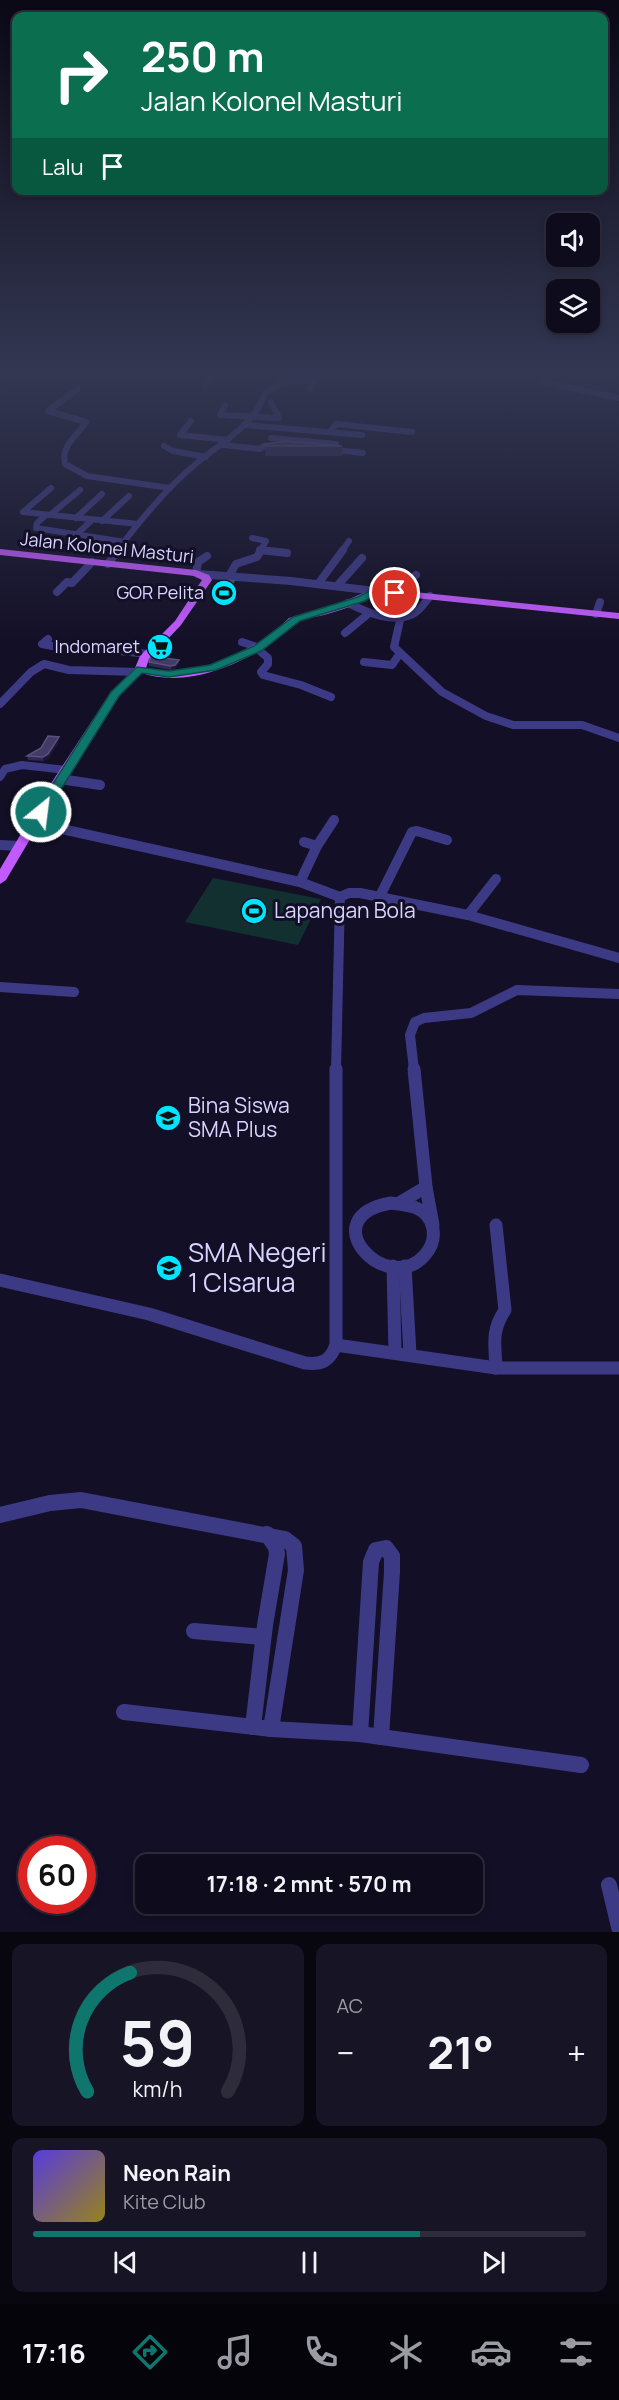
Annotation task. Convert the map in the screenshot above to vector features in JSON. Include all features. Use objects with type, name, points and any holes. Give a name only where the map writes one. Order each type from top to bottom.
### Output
[{"type":"main road","name":"Jalan Kolonel Masturi","points":[[0,552],[197,574],[206,577],[204,586],[178,623],[148,654],[139,671],[115,694],[0,880]]},
{"type":"main road","points":[[139,671],[158,674],[195,672],[224,664],[272,639],[292,621],[348,603],[375,591],[619,616]]},
{"type":"street","points":[[67,465],[87,476],[170,489]]},
{"type":"street","points":[[108,564],[138,524],[195,465]]},
{"type":"street","points":[[51,488],[23,512],[138,524]]},
{"type":"street","points":[[80,490],[35,526],[50,533],[76,534],[125,542]]},
{"type":"street","points":[[50,533],[102,494]]},
{"type":"street","points":[[102,520],[129,496]]},
{"type":"street","points":[[66,544],[91,521]]},
{"type":"street","points":[[229,576],[236,564],[256,558],[266,540],[252,538]]},
{"type":"street","points":[[318,584],[349,541]]},
{"type":"street","points":[[260,550],[287,553]]},
{"type":"street","points":[[207,556],[198,562],[197,574],[375,591]]},
{"type":"street","points":[[338,586],[362,558]]},
{"type":"street","points":[[57,592],[67,582],[72,583],[92,562]]},
{"type":"street","points":[[395,593],[416,575]]},
{"type":"street","points":[[348,603],[368,614],[401,616],[414,614],[430,596]]},
{"type":"street","points":[[596,614],[600,602]]},
{"type":"street","points":[[345,633],[368,614]]},
{"type":"street","points":[[401,616],[394,645],[446,696],[493,718],[517,725],[582,724],[619,738]]},
{"type":"street","points":[[48,639],[42,644],[71,650],[110,650],[148,654]]},
{"type":"street","points":[[242,645],[256,649],[268,658],[268,664],[261,672],[263,675],[301,685],[331,697]]},
{"type":"street","points":[[364,662],[392,665],[400,652]]},
{"type":"street","points":[[0,704],[31,672],[44,664],[69,670],[139,671]]},
{"type":"street","points":[[0,777],[5,769],[13,765],[100,785]]},
{"type":"street","points":[[300,882],[317,846],[334,820]]},
{"type":"street","points":[[35,823],[300,882],[340,897],[355,893],[380,896],[468,915],[619,958]]},
{"type":"street","points":[[380,896],[412,832],[417,831],[447,840]]},
{"type":"street","points":[[304,842],[317,846]]},
{"type":"street","points":[[0,844],[20,846]]},
{"type":"street","points":[[468,915],[496,879]]},
{"type":"street","points":[[0,1280],[149,1314],[305,1363],[321,1365],[328,1362],[336,1346],[336,1046],[340,897]]},
{"type":"street","points":[[0,987],[74,992]]},
{"type":"street","points":[[433,1226],[420,1210],[399,1203],[383,1204],[370,1209],[360,1218],[355,1230],[357,1242],[365,1254],[377,1262],[399,1266],[420,1260],[430,1251],[435,1238],[433,1226],[426,1187],[410,1035],[415,1022],[424,1018],[471,1013],[517,990],[619,994]]},
{"type":"street","points":[[399,1203],[426,1187]]},
{"type":"street","points":[[496,1226],[505,1310],[502,1317],[495,1323],[496,1368]]},
{"type":"street","points":[[399,1266],[403,1353]]},
{"type":"street","points":[[336,1346],[403,1353],[496,1368],[619,1368]]},
{"type":"street","points":[[0,1515],[50,1503],[81,1500],[267,1534],[285,1539],[294,1546],[296,1570],[271,1729]]},
{"type":"street","points":[[253,1727],[263,1637],[277,1554],[276,1547],[267,1534]]},
{"type":"street","points":[[360,1734],[371,1562],[376,1550],[386,1548],[392,1556],[392,1572],[381,1737]]},
{"type":"street","points":[[194,1631],[263,1637]]},
{"type":"street","points":[[124,1712],[271,1729],[360,1734],[581,1765]]},
{"type":"street","points":[[609,1885],[619,1927]]},
{"type":"green space","name":"Lapangan Bola","points":[[213,878],[321,899],[298,945],[185,922]]},
{"type":"building","points":[[222,580],[234,581],[226,594],[215,592]]},
{"type":"building","points":[[397,599],[414,603],[404,607],[391,606]]},
{"type":"building","points":[[151,656],[179,660],[171,666],[149,662]]},
{"type":"building","points":[[48,736],[59,737],[48,754],[43,757],[27,756],[41,748]]},
{"type":"place","name":"GOR Pelita","points":[[224,593]]},
{"type":"place","name":"Indomaret","points":[[160,647]]},
{"type":"place","name":"Lapangan Bola","points":[[254,911]]},
{"type":"place","name":"Bina Siswa SMA Plus","points":[[168,1118]]},
{"type":"place","name":"SMA Negeri 1 CIsarua","points":[[169,1268]]},
{"type":"route","points":[[41,812],[115,694],[140,669],[145,672],[169,674],[212,668],[257,648],[300,617],[362,599],[375,591],[395,593]]}]
